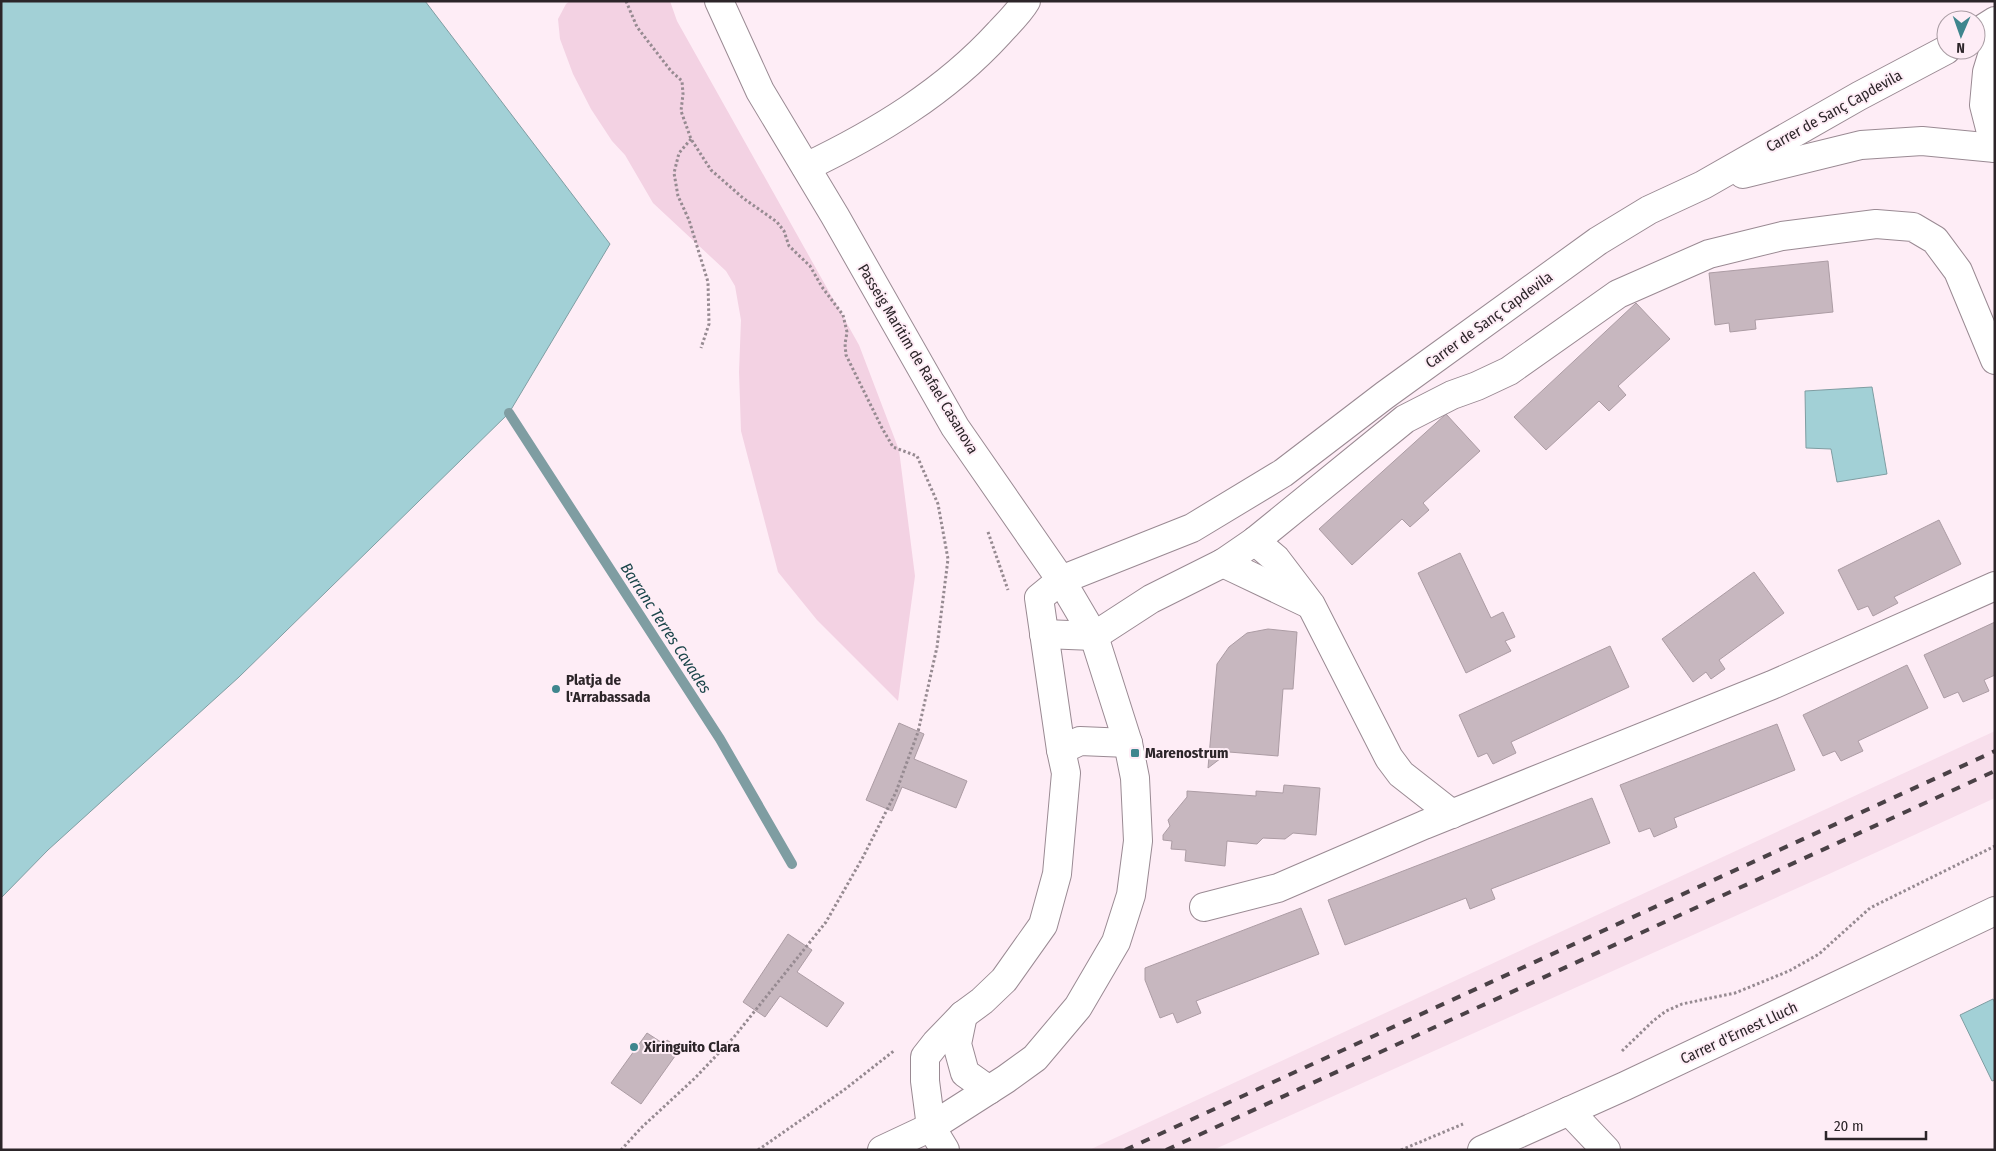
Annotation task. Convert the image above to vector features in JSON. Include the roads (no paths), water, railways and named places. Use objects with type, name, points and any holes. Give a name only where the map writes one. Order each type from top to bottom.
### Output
[{"type":"street","name":"Passeig Marítim de Rafael Casanova","points":[[719,1],[760,91],[806,167],[954,426],[1061,580],[1094,636],[1128,743],[1135,778],[1138,841],[1131,895],[1116,942],[1078,1007],[1036,1058],[931,1127],[882,1150]]},
{"type":"street","points":[[806,167],[845,148],[918,104],[986,47],[1026,1]]},
{"type":"street","points":[[1703,185],[1781,163],[1861,145],[1922,141],[1995,148],[1984,104],[1987,72],[1995,46]]},
{"type":"street","name":"Carrer de Sanç Capdevila","points":[[1044,634],[1039,598],[1061,580],[1192,528],[1283,473],[1385,395],[1598,241],[1649,210],[1703,185],[1859,96],[1936,55]]},
{"type":"street","points":[[945,1150],[931,1127],[925,1081],[925,1058],[936,1043],[963,1015],[1004,980],[1043,925],[1058,874],[1066,773],[1060,750],[1044,634],[1094,636],[1151,599],[1223,563],[1255,541],[1405,419],[1452,395],[1509,371],[1618,294],[1709,254],[1782,236],[1876,224],[1913,227],[1934,240],[1958,272],[1995,360]]},
{"type":"street","points":[[1255,541],[1276,560],[1311,605],[1389,758],[1401,774],[1452,814]]},
{"type":"street","points":[[1223,563],[1311,605]]},
{"type":"street","points":[[1204,907],[1278,888],[1452,814],[1772,685],[1995,586]]},
{"type":"street","points":[[1060,750],[1080,741],[1128,743]]},
{"type":"street","name":"Carrer d'Ernest Lluch","points":[[1482,1150],[1626,1086],[1995,912]]},
{"type":"street","points":[[963,1015],[957,1044],[965,1073],[989,1090]]},
{"type":"street","points":[[1569,1110],[1606,1150]]},
{"type":"water","points":[[1,1],[425,1],[610,244],[509,413],[239,677],[48,850],[1,898]]},
{"type":"water","points":[[1872,387],[1887,474],[1837,482],[1831,449],[1806,448],[1805,391]]},
{"type":"water","points":[[1993,999],[1995,1003],[1995,1080],[1992,1081],[1960,1015]]},
{"type":"waterway","name":"Barranc Terres Cavades","points":[[509,413],[720,739],[792,864]]},
{"type":"railway","points":[[1125,1150],[1995,751]]},
{"type":"railway","points":[[1166,1150],[1995,771]]},
{"type":"place","name":"Platja de l'Arrabassada","points":[[556,689]]},
{"type":"place","name":"Marenostrum","points":[[1135,753]]},
{"type":"place","name":"Xiringuito Clara","points":[[634,1047]]}]
